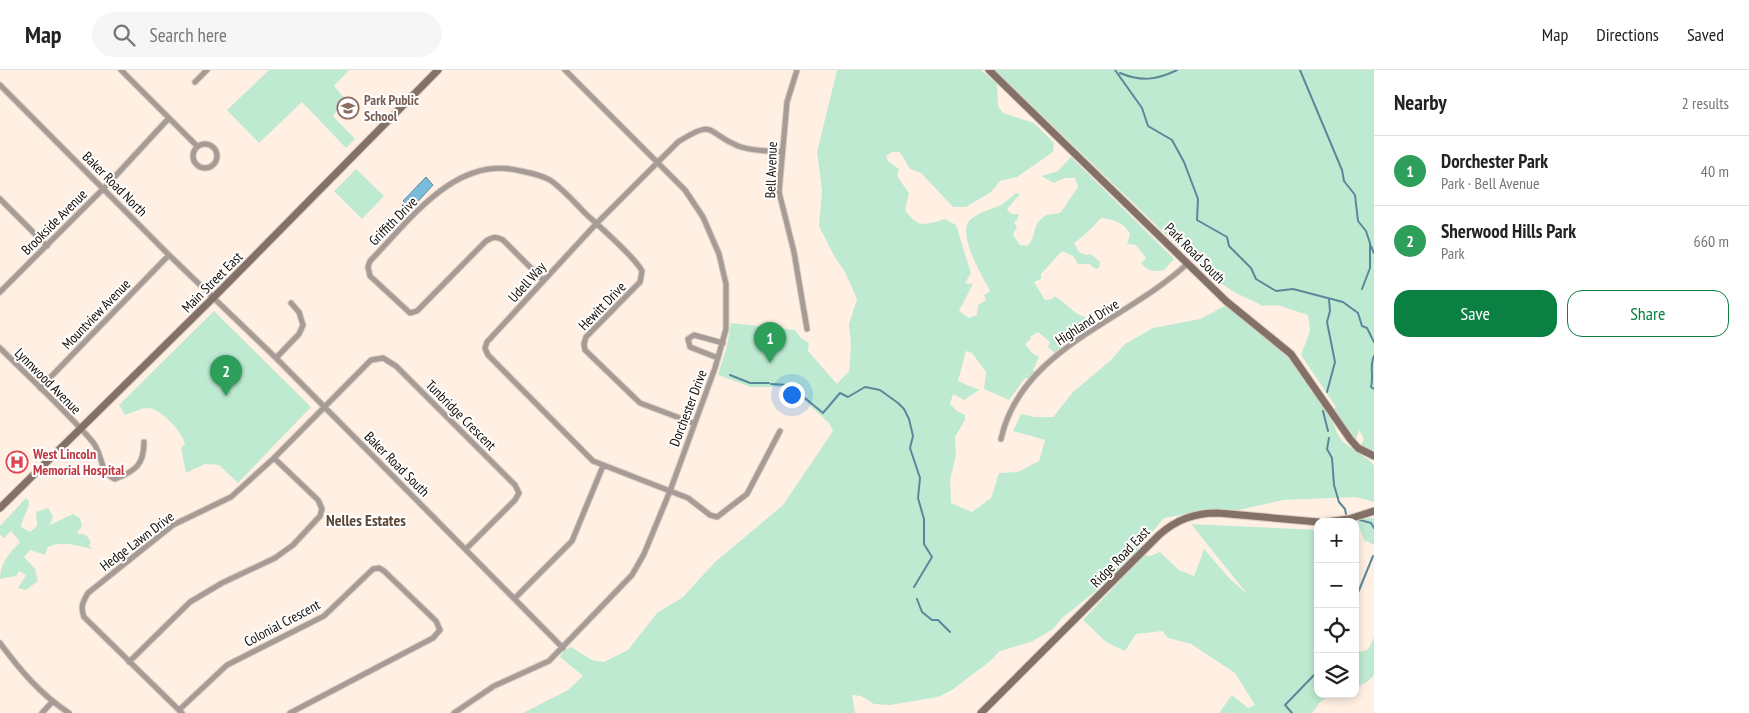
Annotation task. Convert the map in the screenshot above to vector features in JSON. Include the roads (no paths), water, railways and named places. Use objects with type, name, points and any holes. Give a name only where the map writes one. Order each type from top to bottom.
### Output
[{"type":"main road","name":"Main Street East","points":[[0,508],[214,298],[438,70]]},
{"type":"main road","name":"Park Road South","points":[[989,70],[1226,301],[1281,344],[1298,360],[1350,439],[1358,448],[1374,456]]},
{"type":"main road","points":[[1353,518],[1374,512]]},
{"type":"main road","name":"Ridge Road East","points":[[980,713],[1159,535],[1177,522],[1202,513],[1314,522]]},
{"type":"street","points":[[121,70],[197,146]]},
{"type":"street","points":[[195,82],[207,70]]},
{"type":"street","name":"Dorchester Drive","points":[[454,713],[494,686],[540,667],[563,648],[632,575],[644,554],[670,491],[718,358],[726,328],[727,301],[719,254],[703,217],[690,197],[658,161],[565,70]]},
{"type":"street","name":"Bell Avenue","points":[[797,70],[787,102],[780,201],[794,252],[807,329]]},
{"type":"street","name":"Baker Road North","points":[[0,85],[214,298]]},
{"type":"street","name":"Brookside Avenue","points":[[0,292],[47,246],[169,118]]},
{"type":"street","name":"Udell Way","points":[[780,431],[747,494],[717,517],[710,515],[693,501],[602,466],[583,452],[488,355],[485,348],[487,342],[543,280],[678,142],[706,129],[713,130],[740,147],[782,152]]},
{"type":"street","points":[[207,144],[216,150],[216,160],[212,166],[202,168],[196,165],[192,156],[197,146],[207,144]]},
{"type":"street","name":"Griffith Drive","points":[[543,280],[503,240],[498,237],[492,238],[486,241],[416,311],[410,313],[370,276],[368,267],[370,261],[444,188],[462,176],[480,169],[503,166],[539,175],[560,189],[596,224]]},
{"type":"street","points":[[0,199],[47,246]]},
{"type":"street","name":"Hewitt Drive","points":[[596,224],[640,268],[642,275],[640,282],[586,337],[585,350],[640,403],[693,423]]},
{"type":"street","name":"Mountview Avenue","points":[[40,388],[169,255]]},
{"type":"street","name":"Highland Drive","points":[[1000,440],[1005,421],[1016,400],[1052,358],[1074,341],[1134,305],[1188,264]]},
{"type":"street","name":"Baker Road South","points":[[214,298],[324,406],[563,648]]},
{"type":"street","points":[[276,358],[299,334],[303,325],[299,312],[291,303]]},
{"type":"street","points":[[718,358],[690,347],[688,339],[694,335],[722,343]]},
{"type":"street","name":"Lynnwood Avenue","points":[[0,348],[94,443],[105,472],[116,479],[142,463],[144,442]]},
{"type":"street","name":"Tunbridge Crescent","points":[[324,406],[370,360],[383,358],[396,366],[515,485],[519,492],[515,500],[466,549]]},
{"type":"street","name":"Hedge Lawn Drive","points":[[180,711],[84,617],[81,606],[88,593],[173,525],[231,497],[274,458],[324,406]]},
{"type":"street","points":[[129,662],[190,602],[222,583],[275,558],[293,545],[320,516],[322,509],[318,500],[274,458]]},
{"type":"street","points":[[515,598],[572,541],[602,466]]},
{"type":"street","name":"Colonial Crescent","points":[[180,711],[227,664],[324,616],[373,569],[379,568],[384,571],[436,621],[440,630],[433,638],[290,713]]},
{"type":"street","points":[[0,643],[16,666],[52,702],[69,713]]},
{"type":"street","points":[[42,713],[52,702]]},
{"type":"water","points":[[426,177],[433,185],[411,209],[403,201]]},
{"type":"waterway","points":[[1115,70],[1142,108],[1148,126],[1172,140],[1184,162],[1198,199],[1197,220],[1227,237],[1229,246],[1251,268],[1256,279],[1276,291],[1293,289],[1343,302],[1358,313],[1362,326],[1367,328],[1374,342]]},
{"type":"waterway","points":[[1120,73],[1135,78],[1149,79],[1177,70]]},
{"type":"waterway","points":[[1300,70],[1342,170],[1344,181],[1355,195],[1358,221],[1366,231],[1370,243],[1370,268],[1362,289]]},
{"type":"waterway","points":[[1371,246],[1374,253]]},
{"type":"waterway","points":[[1327,392],[1335,362],[1327,322],[1330,311],[1329,300]]},
{"type":"waterway","points":[[1374,356],[1371,387],[1374,389]]},
{"type":"waterway","points":[[730,375],[750,383],[769,383]]},
{"type":"waterway","points":[[771,384],[789,385],[823,413],[840,393],[848,397],[865,387],[880,390],[904,409],[909,419],[913,436],[910,448],[920,478],[918,498],[924,519],[924,544],[932,557],[914,587]]},
{"type":"waterway","points":[[1323,411],[1328,431]]},
{"type":"waterway","points":[[1329,438],[1327,449],[1332,458],[1334,485],[1339,502],[1345,509],[1346,514]]},
{"type":"waterway","points":[[1360,520],[1371,523],[1374,528]]},
{"type":"waterway","points":[[1359,590],[1373,556]]},
{"type":"waterway","points":[[917,599],[922,612],[932,620],[938,620],[950,632]]},
{"type":"waterway","points":[[1292,713],[1285,705],[1314,675]]},
{"type":"place","name":"Park Public School","points":[[348,108]]},
{"type":"place","name":"Dorchester Park","points":[[770,363]]},
{"type":"place","name":"Sherwood Hills Park","points":[[226,396]]},
{"type":"place","name":"West Lincoln Memorial Hospital","points":[[17,462]]},
{"type":"district","name":"Nelles Estates","points":[[366,520]]}]
